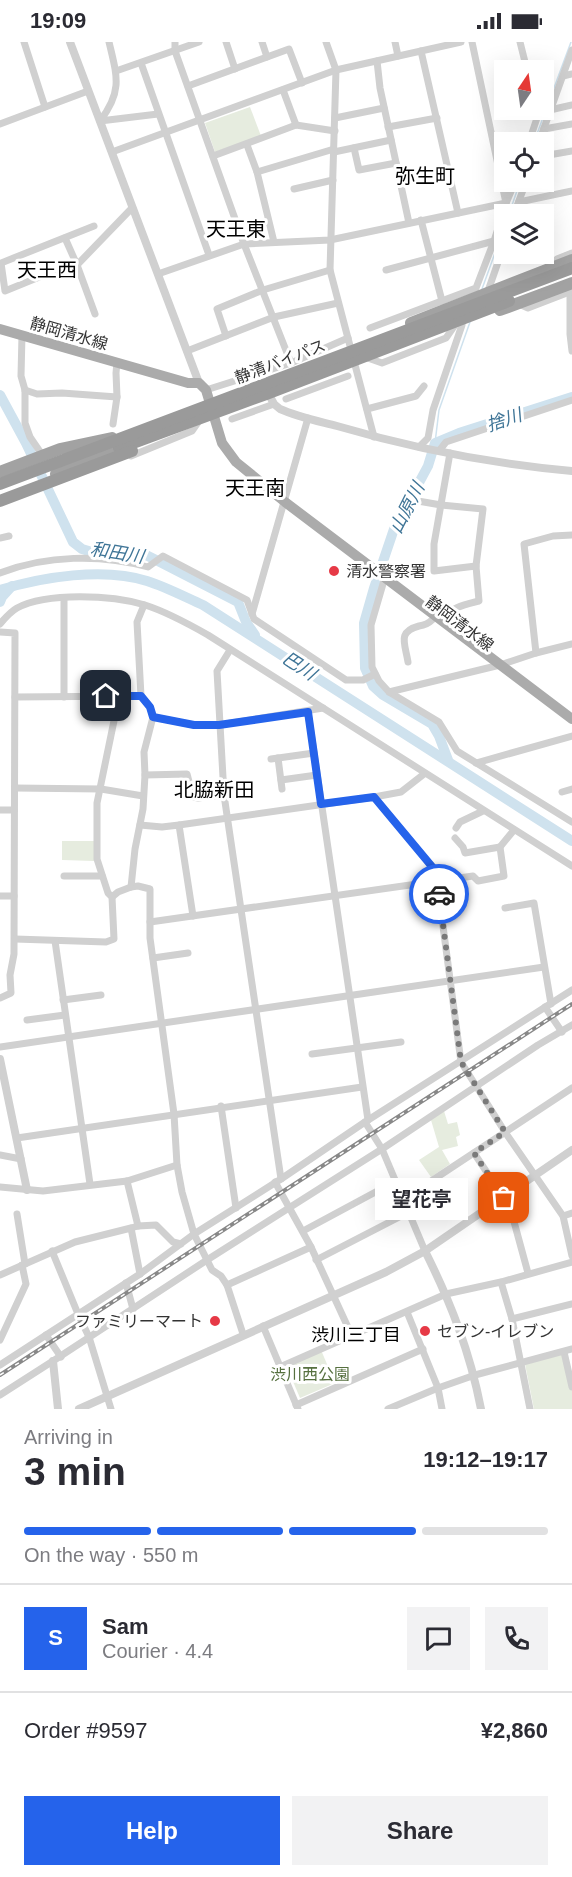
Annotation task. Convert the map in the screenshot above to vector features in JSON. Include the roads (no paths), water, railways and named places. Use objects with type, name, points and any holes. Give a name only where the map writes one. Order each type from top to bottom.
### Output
[{"type":"highway","points":[[0,503],[237,410],[350,352],[488,291],[572,260]]},
{"type":"highway","name":"静清バイパス","points":[[0,484],[268,393],[572,268]]},
{"type":"highway","name":"静清バイパス","points":[[0,494],[572,277]]},
{"type":"highway","points":[[0,472],[60,449],[110,438],[350,352],[459,325],[516,304],[571,288]]},
{"type":"highway","points":[[0,494],[206,403],[268,393]]},
{"type":"highway","points":[[0,477],[216,397],[268,393]]},
{"type":"main road","name":"静岡清水線","points":[[0,329],[188,382],[206,403],[218,447],[229,465],[437,620],[572,726]]},
{"type":"main road","name":"静岡清水線","points":[[496,665],[572,719]]},
{"type":"street","points":[[24,42],[45,107]]},
{"type":"street","points":[[70,42],[206,403]]},
{"type":"street","points":[[100,121],[112,106],[116,88],[116,71],[109,42]]},
{"type":"street","points":[[175,42],[175,51],[244,244],[291,363]]},
{"type":"street","points":[[116,71],[200,42]]},
{"type":"street","points":[[226,42],[235,69]]},
{"type":"street","points":[[262,42],[267,57]]},
{"type":"street","points":[[326,42],[336,70],[330,270],[374,437]]},
{"type":"street","points":[[395,42],[398,56]]},
{"type":"street","points":[[112,152],[336,70],[422,51],[432,45],[461,42]]},
{"type":"street","points":[[472,42],[506,203]]},
{"type":"street","points":[[520,42],[524,60]]},
{"type":"street","points":[[188,86],[267,57],[288,45],[302,83]]},
{"type":"street","points":[[554,99],[572,50]]},
{"type":"street","points":[[422,51],[458,213]]},
{"type":"street","points":[[377,61],[380,88],[409,223]]},
{"type":"street","points":[[141,63],[209,255]]},
{"type":"street","points":[[562,76],[572,74]]},
{"type":"street","points":[[283,90],[296,125]]},
{"type":"street","points":[[0,124],[88,91]]},
{"type":"street","points":[[554,109],[572,105]]},
{"type":"street","points":[[335,118],[384,108]]},
{"type":"street","points":[[100,121],[158,114]]},
{"type":"street","points":[[388,127],[437,118]]},
{"type":"street","points":[[543,132],[547,120]]},
{"type":"street","points":[[544,129],[572,124]]},
{"type":"street","points":[[213,156],[296,125],[335,131]]},
{"type":"street","points":[[257,172],[334,151],[391,140]]},
{"type":"street","points":[[247,145],[257,172],[274,242]]},
{"type":"street","points":[[354,148],[359,170],[396,163]]},
{"type":"street","points":[[554,154],[572,151]]},
{"type":"street","points":[[294,189],[333,180]]},
{"type":"street","points":[[519,202],[572,191]]},
{"type":"street","points":[[506,203],[511,192]]},
{"type":"street","points":[[519,202],[522,192]]},
{"type":"street","points":[[158,274],[244,244],[330,240],[506,203]]},
{"type":"street","points":[[94,226],[1,263],[5,291],[77,264],[132,208]]},
{"type":"street","points":[[421,220],[442,301]]},
{"type":"street","points":[[65,238],[95,314]]},
{"type":"street","points":[[386,270],[494,241]]},
{"type":"street","points":[[370,328],[476,288],[494,241]]},
{"type":"street","points":[[551,268],[557,259],[572,253]]},
{"type":"street","points":[[488,291],[497,264]]},
{"type":"street","points":[[226,336],[217,309],[263,290],[330,270]]},
{"type":"street","points":[[571,288],[572,351]]},
{"type":"street","points":[[187,351],[274,317],[338,303]]},
{"type":"street","points":[[422,447],[428,438],[433,410],[459,325]]},
{"type":"street","points":[[22,335],[21,376],[25,390],[25,423],[30,437],[43,456]]},
{"type":"street","points":[[0,503],[74,479],[192,431],[206,403],[291,363],[350,352]]},
{"type":"street","points":[[336,380],[350,352]]},
{"type":"street","points":[[113,424],[117,397],[117,362]]},
{"type":"street","points":[[285,399],[348,376]]},
{"type":"street","points":[[367,409],[416,396],[424,386]]},
{"type":"street","points":[[25,390],[37,394],[62,393],[117,397]]},
{"type":"street","points":[[232,419],[268,393],[284,411],[374,437],[525,466],[572,471]]},
{"type":"street","points":[[439,450],[446,442],[572,400]]},
{"type":"street","points":[[252,614],[308,418]]},
{"type":"street","points":[[450,453],[434,544],[434,572],[476,566]]},
{"type":"street","points":[[408,662],[404,637],[409,629],[437,620],[460,605],[479,601],[476,566],[483,509],[418,501]]},
{"type":"street","points":[[536,653],[524,544],[553,536],[572,535]]},
{"type":"street","points":[[0,538],[9,536]]},
{"type":"street","points":[[0,573],[33,563],[76,558],[130,562],[148,567],[163,556],[247,600],[254,619],[346,680],[363,680],[375,674]]},
{"type":"street","points":[[384,580],[371,625],[371,656],[375,674],[389,692],[439,722],[457,751],[568,816],[572,822]]},
{"type":"street","points":[[0,624],[9,613],[17,608],[64,598],[93,597],[119,600],[144,605],[175,616],[572,866]]},
{"type":"street","points":[[64,598],[64,697]]},
{"type":"street","points":[[130,887],[141,825],[145,775],[144,753],[153,717],[150,707],[141,696],[136,622],[144,605]]},
{"type":"street","points":[[0,632],[15,633],[15,939],[10,975],[11,993],[0,998]]},
{"type":"street","points":[[389,692],[572,644]]},
{"type":"street","points":[[230,650],[217,671],[224,795],[278,1180],[352,1336]]},
{"type":"street","points":[[15,939],[106,942],[114,939],[112,897],[108,893],[97,859],[98,803],[115,716],[128,696]]},
{"type":"street","points":[[15,697],[141,696]]},
{"type":"street","points":[[153,717],[194,725],[219,725],[323,708]]},
{"type":"street","points":[[308,712],[366,1121],[382,1149],[462,1333],[475,1375],[482,1409]]},
{"type":"street","points":[[476,763],[572,736]]},
{"type":"street","points":[[282,789],[275,759],[314,753]]},
{"type":"street","points":[[145,775],[187,774],[193,797],[224,795]]},
{"type":"street","points":[[141,825],[162,827],[179,825],[374,797],[401,792],[424,774]]},
{"type":"street","points":[[281,780],[317,775]]},
{"type":"street","points":[[15,788],[101,789],[143,796]]},
{"type":"street","points":[[562,792],[572,789]]},
{"type":"street","points":[[374,797],[434,869],[438,881],[461,1062],[505,1132],[563,1216],[572,1256]]},
{"type":"street","points":[[0,810],[14,810]]},
{"type":"street","points":[[456,828],[460,822],[483,811]]},
{"type":"street","points":[[179,825],[193,916]]},
{"type":"street","points":[[455,838],[465,853],[500,847],[514,830]]},
{"type":"street","points":[[150,922],[473,876],[478,881],[504,876],[500,847]]},
{"type":"street","points":[[64,876],[102,876]]},
{"type":"street","points":[[112,897],[130,887],[150,889],[153,958],[182,1192],[194,1234],[212,1269],[227,1285],[243,1334]]},
{"type":"street","points":[[0,896],[14,896]]},
{"type":"street","points":[[505,908],[534,903],[548,1006],[562,1032]]},
{"type":"street","points":[[56,940],[90,1184]]},
{"type":"street","points":[[153,958],[188,952]]},
{"type":"street","points":[[0,1047],[544,967]]},
{"type":"street","points":[[0,1365],[140,1274],[194,1234],[366,1121],[572,990]]},
{"type":"street","points":[[63,1000],[101,995]]},
{"type":"street","points":[[27,1020],[65,1015]]},
{"type":"street","points":[[0,1395],[382,1149],[537,1045],[572,1025]]},
{"type":"street","points":[[312,1054],[400,1042]]},
{"type":"street","points":[[0,1059],[27,1190]]},
{"type":"street","points":[[17,1137],[362,1087]]},
{"type":"street","points":[[404,1199],[572,1088]]},
{"type":"street","points":[[221,1106],[236,1208]]},
{"type":"street","points":[[79,1409],[386,1272],[425,1251],[572,1150]]},
{"type":"street","points":[[474,1153],[505,1197],[528,1273]]},
{"type":"street","points":[[0,1155],[21,1159]]},
{"type":"street","points":[[0,1187],[43,1191],[128,1181],[177,1165]]},
{"type":"street","points":[[128,1181],[140,1274]]},
{"type":"street","points":[[303,1231],[396,1181]]},
{"type":"street","points":[[316,1260],[409,1212]]},
{"type":"street","points":[[563,1216],[572,1213]]},
{"type":"street","points":[[0,1340],[26,1284],[17,1214]]},
{"type":"street","points":[[0,1275],[75,1242],[134,1227],[156,1225],[173,1242],[182,1244]]},
{"type":"street","points":[[227,1285],[311,1247]]},
{"type":"street","points":[[52,1251],[89,1337],[111,1409]]},
{"type":"street","points":[[280,1366],[446,1294],[501,1282],[572,1262]]},
{"type":"street","points":[[501,1282],[512,1319],[530,1409]]},
{"type":"street","points":[[126,1283],[132,1309]]},
{"type":"street","points":[[512,1319],[572,1304]]},
{"type":"street","points":[[407,1312],[438,1388],[442,1409]]},
{"type":"street","points":[[263,1326],[297,1407],[423,1349]]},
{"type":"street","points":[[46,1335],[57,1359],[58,1409]]},
{"type":"street","points":[[388,1409],[475,1375],[572,1349]]},
{"type":"street","points":[[564,1352],[572,1387]]},
{"type":"waterway","name":"山原川","points":[[538,132],[571,42]]},
{"type":"waterway","name":"山原川","points":[[512,204],[517,192]]},
{"type":"waterway","name":"山原川","points":[[482,289],[494,256]]},
{"type":"waterway","name":"山原川","points":[[435,443],[439,410],[470,322]]},
{"type":"waterway","name":"和田川","points":[[0,395],[26,443],[73,542],[82,549],[92,552],[134,553],[146,555],[160,562],[238,602],[246,622],[255,635]]},
{"type":"waterway","name":"山原川","points":[[448,760],[432,724],[383,695],[373,686],[365,668],[364,623],[394,529],[428,466],[435,443],[459,433],[572,397]]},
{"type":"waterway","name":"巴川","points":[[0,590],[35,581],[93,574],[130,577],[168,589],[203,605],[572,841]]},
{"type":"waterway","points":[[0,602],[12,586]]},
{"type":"railway","points":[[0,1375],[572,1004]]},
{"type":"place","name":"清水警察署","points":[[334,571]]},
{"type":"place","name":"望花亭","points":[[504,1198]]},
{"type":"place","name":"ファミリーマート","points":[[215,1321]]},
{"type":"place","name":"セブン-イレブン","points":[[425,1331]]},
{"type":"district","name":"弥生町","points":[[425,176]]},
{"type":"district","name":"天王東","points":[[236,229]]},
{"type":"district","name":"天王西","points":[[47,270]]},
{"type":"district","name":"天王南","points":[[255,488]]},
{"type":"district","name":"北脇新田","points":[[214,790]]},
{"type":"district","name":"渋川三丁目","points":[[356,1335]]},
{"type":"water label","name":"捨川","points":[[504,420]]},
{"type":"park label","name":"渋川西公園","points":[[310,1374]]}]
